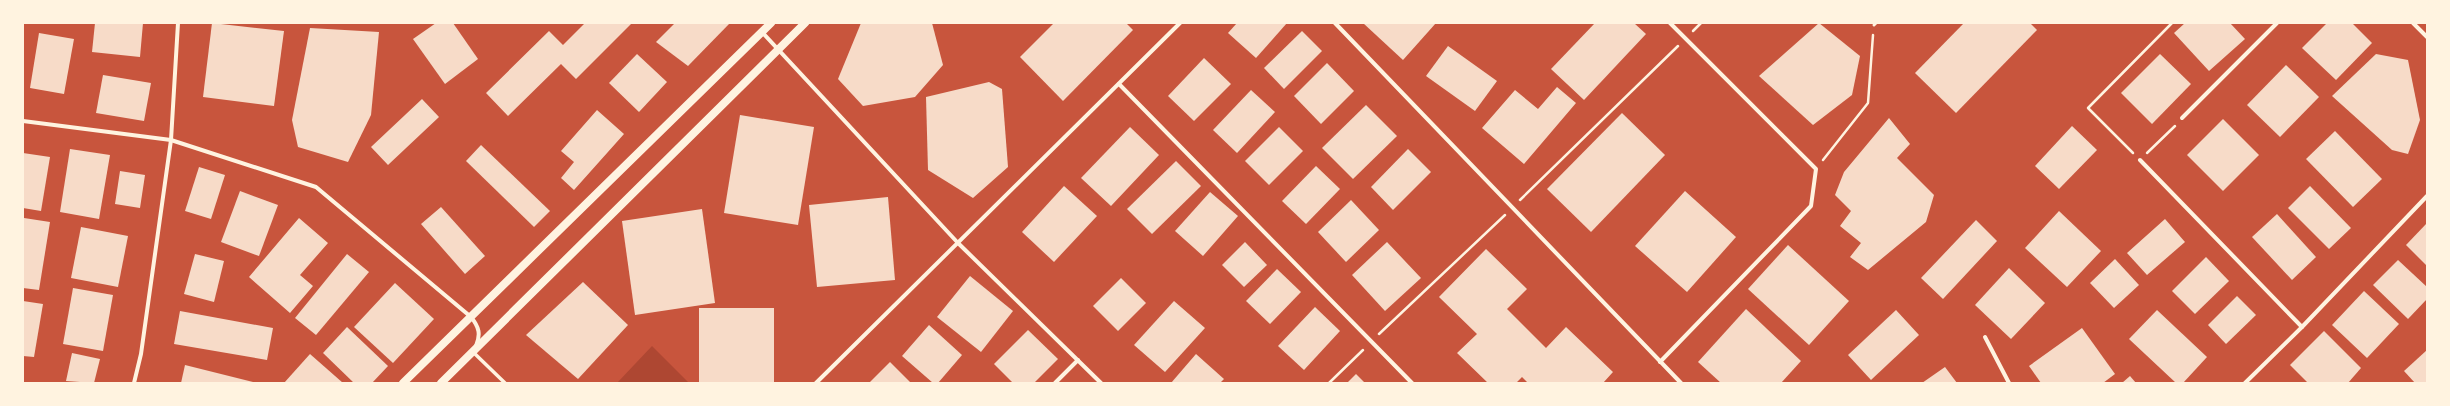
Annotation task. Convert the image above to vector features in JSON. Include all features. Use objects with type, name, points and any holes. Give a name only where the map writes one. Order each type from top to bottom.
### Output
[{"type":"main road","points":[[404,383],[770,23]]},
{"type":"main road","points":[[441,383],[805,23]]},
{"type":"street","points":[[134,383],[142,354],[171,140],[178,23]]},
{"type":"street","points":[[816,383],[1180,23]]},
{"type":"street","points":[[1335,23],[1513,206],[1681,383]]},
{"type":"street","points":[[1660,362],[1811,206],[1816,169],[1670,23]]},
{"type":"street","points":[[2182,118],[2277,23]]},
{"type":"street","points":[[2413,23],[2427,38]]},
{"type":"street","points":[[762,32],[958,243],[1101,383]]},
{"type":"street","points":[[1119,84],[1370,342],[1412,383]]},
{"type":"street","points":[[23,121],[171,140],[316,187],[471,317],[478,326],[480,338],[473,352],[505,383]]},
{"type":"street","points":[[2140,160],[2302,327]]},
{"type":"street","points":[[2245,383],[2302,327],[2427,196]]},
{"type":"street","points":[[1985,337],[2008,383]]},
{"type":"street","points":[[1055,383],[1078,360]]},
{"type":"path","points":[[1329,383],[1702,23]]},
{"type":"path","points":[[2172,23],[2088,108],[2140,160],[2182,118]]},
{"type":"path","points":[[1816,169],[1868,103],[1875,24]]},
{"type":"shaded area","points":[[652,346],[689,383],[617,383]]},
{"type":"building","points":[[95,23],[143,23],[140,57],[92,52]]},
{"type":"building","points":[[212,23],[284,31],[274,106],[203,97]]},
{"type":"building","points":[[436,23],[453,23],[478,59],[445,84],[413,39]]},
{"type":"building","points":[[585,23],[632,23],[576,79],[561,64],[508,116],[486,93],[549,31],[563,45]]},
{"type":"building","points":[[675,23],[730,23],[688,66],[656,42]]},
{"type":"building","points":[[861,23],[932,23],[943,65],[915,97],[863,106],[838,79]]},
{"type":"building","points":[[1054,23],[1126,23],[1133,30],[1063,101],[1020,57]]},
{"type":"building","points":[[1237,23],[1287,23],[1256,58],[1228,33]]},
{"type":"building","points":[[1363,23],[1436,23],[1403,60]]},
{"type":"building","points":[[1595,23],[1634,23],[1646,34],[1584,100],[1551,69]]},
{"type":"building","points":[[1819,23],[1860,56],[1852,95],[1813,125],[1759,76]]},
{"type":"building","points":[[1964,23],[2030,23],[2037,30],[1956,113],[1915,73]]},
{"type":"building","points":[[2185,23],[2230,23],[2245,39],[2209,71],[2174,33]]},
{"type":"building","points":[[2327,23],[2352,23],[2372,43],[2336,80],[2302,48]]},
{"type":"building","points":[[310,28],[379,32],[371,115],[348,162],[298,147],[292,120]]},
{"type":"building","points":[[1302,31],[1322,51],[1284,89],[1264,68]]},
{"type":"building","points":[[39,33],[74,39],[64,94],[30,88]]},
{"type":"building","points":[[1448,46],[1497,81],[1475,111],[1426,76]]},
{"type":"building","points":[[637,54],[667,82],[639,112],[609,83]]},
{"type":"building","points":[[2160,54],[2191,84],[2152,124],[2121,93]]},
{"type":"building","points":[[2376,54],[2408,60],[2420,120],[2408,154],[2392,150],[2332,96]]},
{"type":"building","points":[[1204,58],[1231,84],[1194,121],[1168,96]]},
{"type":"building","points":[[1327,63],[1354,91],[1321,124],[1294,96]]},
{"type":"building","points":[[2286,65],[2319,97],[2280,137],[2247,105]]},
{"type":"building","points":[[103,75],[151,83],[144,121],[96,113]]},
{"type":"building","points":[[989,82],[1002,89],[1008,167],[973,198],[928,170],[926,97]]},
{"type":"building","points":[[1557,87],[1576,103],[1524,164],[1482,128],[1515,90],[1538,109]]},
{"type":"building","points":[[1251,90],[1275,112],[1237,153],[1213,130]]},
{"type":"building","points":[[422,99],[439,117],[388,165],[371,147]]},
{"type":"building","points":[[1366,105],[1397,136],[1353,179],[1322,148]]},
{"type":"building","points":[[597,110],[624,134],[574,190],[561,178],[574,162],[561,151]]},
{"type":"building","points":[[1622,113],[1665,155],[1591,232],[1547,189]]},
{"type":"building","points":[[740,115],[814,127],[798,225],[724,213]]},
{"type":"building","points":[[1889,118],[1910,144],[1897,158],[1934,195],[1926,222],[1868,270],[1850,257],[1861,243],[1840,226],[1851,211],[1835,195],[1844,172]]},
{"type":"building","points":[[2223,119],[2259,155],[2223,191],[2187,155]]},
{"type":"building","points":[[2072,126],[2097,150],[2059,189],[2035,166]]},
{"type":"building","points":[[1130,127],[1159,155],[1111,206],[1081,178]]},
{"type":"building","points":[[1279,127],[1303,151],[1269,185],[1245,161]]},
{"type":"building","points":[[2335,131],[2382,179],[2353,207],[2306,159]]},
{"type":"building","points":[[481,145],[550,211],[534,227],[466,161]]},
{"type":"building","points":[[70,149],[110,155],[99,219],[60,212]]},
{"type":"building","points":[[1408,149],[1431,172],[1393,210],[1371,187]]},
{"type":"building","points":[[23,153],[50,157],[41,211],[23,208]]},
{"type":"building","points":[[1176,161],[1201,186],[1152,234],[1127,209]]},
{"type":"building","points":[[1316,166],[1340,189],[1306,224],[1282,201]]},
{"type":"building","points":[[199,167],[225,175],[211,219],[185,211]]},
{"type":"building","points":[[120,171],[145,175],[140,208],[115,204]]},
{"type":"building","points":[[1064,186],[1097,216],[1054,262],[1022,232]]},
{"type":"building","points":[[2310,186],[2351,228],[2329,249],[2288,208]]},
{"type":"building","points":[[240,191],[278,205],[259,256],[221,242]]},
{"type":"building","points":[[1685,191],[1736,237],[1687,292],[1635,246]]},
{"type":"building","points":[[1210,192],[1238,216],[1203,256],[1175,231]]},
{"type":"building","points":[[888,197],[895,280],[817,287],[809,205]]},
{"type":"building","points":[[1351,200],[1379,230],[1346,262],[1318,232]]},
{"type":"building","points":[[441,207],[485,256],[465,274],[421,224]]},
{"type":"building","points":[[702,209],[715,303],[635,315],[622,221]]},
{"type":"building","points":[[2059,211],[2101,251],[2067,287],[2025,248]]},
{"type":"building","points":[[2277,214],[2316,257],[2292,280],[2252,237]]},
{"type":"building","points":[[24,218],[50,222],[39,290],[23,288]]},
{"type":"building","points":[[299,218],[328,243],[300,275],[313,286],[290,313],[249,277]]},
{"type":"building","points":[[2165,219],[2185,242],[2147,275],[2127,253]]},
{"type":"building","points":[[1976,220],[1997,241],[1943,299],[1921,278]]},
{"type":"building","points":[[2427,223],[2427,266],[2406,245]]},
{"type":"building","points":[[81,227],[128,236],[118,287],[71,278]]},
{"type":"building","points":[[1245,242],[1267,265],[1244,287],[1222,265]]},
{"type":"building","points":[[1387,242],[1421,278],[1385,311],[1352,275]]},
{"type":"building","points":[[1788,245],[1849,301],[1809,345],[1748,289]]},
{"type":"building","points":[[1486,249],[1527,289],[1507,309],[1546,348],[1566,327],[1613,372],[1603,383],[1528,383],[1522,377],[1516,383],[1488,383],[1457,353],[1477,334],[1439,297]]},
{"type":"building","points":[[195,254],[224,261],[214,302],[184,294]]},
{"type":"building","points":[[347,254],[369,272],[316,335],[295,318]]},
{"type":"building","points":[[2206,257],[2229,281],[2195,314],[2172,291]]},
{"type":"building","points":[[2115,259],[2139,285],[2114,308],[2090,283]]},
{"type":"building","points":[[2398,260],[2427,287],[2427,299],[2408,319],[2373,285]]},
{"type":"building","points":[[2009,268],[2045,303],[2011,339],[1975,305]]},
{"type":"building","points":[[1277,269],[1301,292],[1270,324],[1246,301]]},
{"type":"building","points":[[970,276],[1013,311],[981,352],[937,317]]},
{"type":"building","points":[[1121,278],[1146,303],[1118,331],[1093,306]]},
{"type":"building","points":[[583,282],[628,325],[578,379],[526,335]]},
{"type":"building","points":[[395,283],[434,319],[393,363],[354,327]]},
{"type":"building","points":[[73,288],[113,295],[103,351],[63,344]]},
{"type":"building","points":[[2364,291],[2399,324],[2367,358],[2332,325]]},
{"type":"building","points":[[2237,296],[2256,315],[2226,344],[2208,325]]},
{"type":"building","points":[[23,301],[43,304],[34,357],[23,356]]},
{"type":"building","points":[[1174,301],[1205,328],[1165,372],[1134,345]]},
{"type":"building","points":[[1315,307],[1340,331],[1304,370],[1278,346]]},
{"type":"building","points":[[699,308],[774,308],[774,383],[699,383]]},
{"type":"building","points":[[1746,309],[1801,361],[1781,383],[1721,383],[1698,362]]},
{"type":"building","points":[[1896,310],[1919,335],[1871,380],[1848,355]]},
{"type":"building","points":[[2157,310],[2207,357],[2183,383],[2176,383],[2129,339]]},
{"type":"building","points":[[180,311],[273,328],[267,360],[174,344]]},
{"type":"building","points":[[929,325],[962,355],[938,383],[933,383],[902,356]]},
{"type":"building","points":[[347,327],[388,366],[372,383],[354,383],[323,353]]},
{"type":"building","points":[[2082,328],[2115,374],[2103,383],[2041,383],[2029,366]]},
{"type":"building","points":[[1028,330],[1058,359],[1034,383],[1013,383],[994,364]]},
{"type":"building","points":[[2324,331],[2361,368],[2348,383],[2308,383],[2290,365]]},
{"type":"building","points":[[2427,350],[2427,382],[2415,383],[2404,371]]},
{"type":"building","points":[[72,353],[100,359],[94,383],[66,381]]},
{"type":"building","points":[[310,354],[343,383],[284,383]]},
{"type":"building","points":[[1196,354],[1224,379],[1220,383],[1171,383]]},
{"type":"building","points":[[890,362],[911,383],[869,383]]},
{"type":"building","points":[[185,365],[253,382],[253,383],[181,383]]},
{"type":"building","points":[[1945,367],[1957,383],[1922,383]]},
{"type":"building","points":[[1356,374],[1365,383],[1347,383]]},
{"type":"building","points":[[2130,376],[2136,383],[2122,383]]}]
